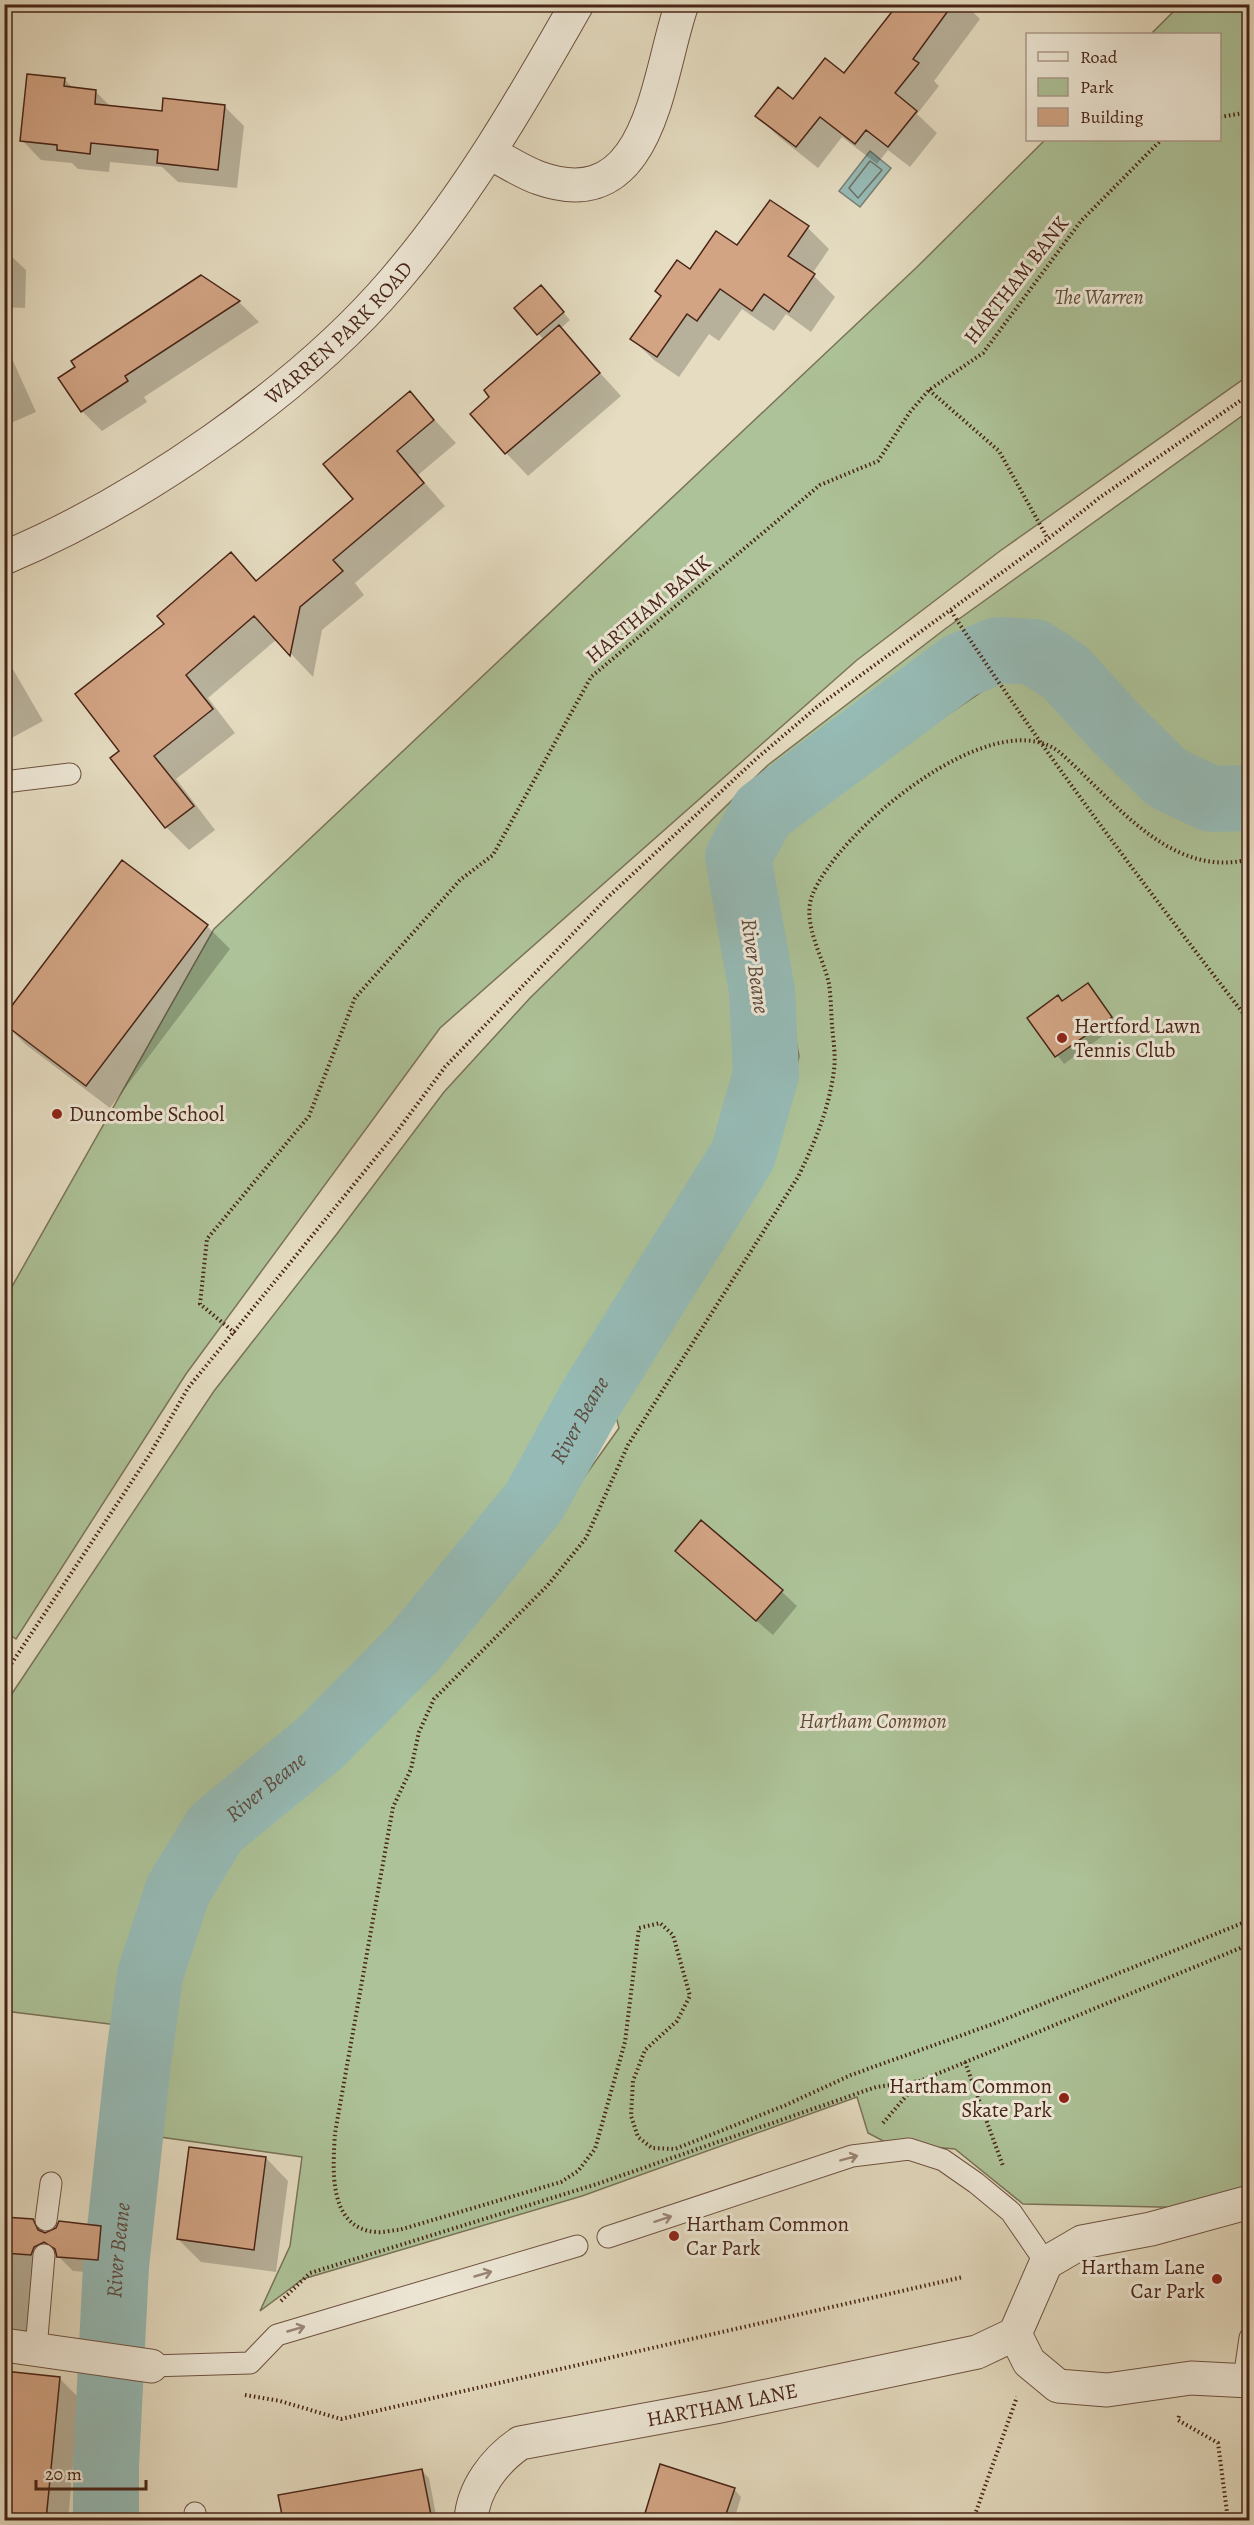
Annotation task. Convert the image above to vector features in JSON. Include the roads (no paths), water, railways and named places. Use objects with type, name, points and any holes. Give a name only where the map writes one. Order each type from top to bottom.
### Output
[{"type":"street","name":"WARREN PARK ROAD","points":[[4,558],[42,542],[106,509],[183,459],[245,417],[346,333],[432,234],[490,153],[577,4]]},
{"type":"street","points":[[490,153],[539,178],[565,184],[590,183],[609,177],[624,165],[637,145],[658,99],[672,31],[682,4]]},
{"type":"street","points":[[1247,2380],[1191,2378],[1107,2390],[1058,2386],[1022,2348],[1046,2263],[1082,2242],[1151,2229],[1250,2202]]},
{"type":"street","points":[[20,2347],[151,2366]]},
{"type":"street","name":"HARTHAM LANE","points":[[471,2520],[472,2506],[483,2481],[507,2452],[520,2443],[716,2407],[977,2352],[1022,2348]]},
{"type":"lane","points":[[4,782],[70,774]]},
{"type":"lane","points":[[608,2237],[852,2156],[909,2149],[943,2160],[1011,2212],[1046,2263]]},
{"type":"lane","points":[[46,2220],[51,2182]]},
{"type":"lane","points":[[151,2366],[250,2363],[277,2335],[577,2246]]},
{"type":"lane","points":[[20,2347],[44,2255]]},
{"type":"lane","points":[[1247,2380],[1250,2338]]},
{"type":"water","points":[[870,151],[891,168],[860,207],[839,191]]},
{"type":"waterway","name":"River Beane","points":[[106,2520],[106,2466],[116,2266],[138,2063],[150,1975],[178,1890],[216,1828],[320,1743],[414,1648],[534,1502],[592,1397],[743,1155],[766,1074],[762,991],[738,857],[763,812],[960,666],[998,650],[1034,652],[1065,672],[1116,728],[1167,778],[1211,799],[1250,798]]},
{"type":"place","name":"Hertford Lawn Tennis Club","points":[[1062,1038]]},
{"type":"place","name":"Duncombe School","points":[[57,1114]]},
{"type":"place","name":"Hartham Common Skate Park","points":[[1064,2098]]},
{"type":"place","name":"Hartham Common Car Park","points":[[674,2236]]},
{"type":"place","name":"Hartham Lane Car Park","points":[[1217,2279]]},
{"type":"park label","name":"The Warren","points":[[1099,297]]},
{"type":"park label","name":"Hartham Common","points":[[873,1721]]}]
